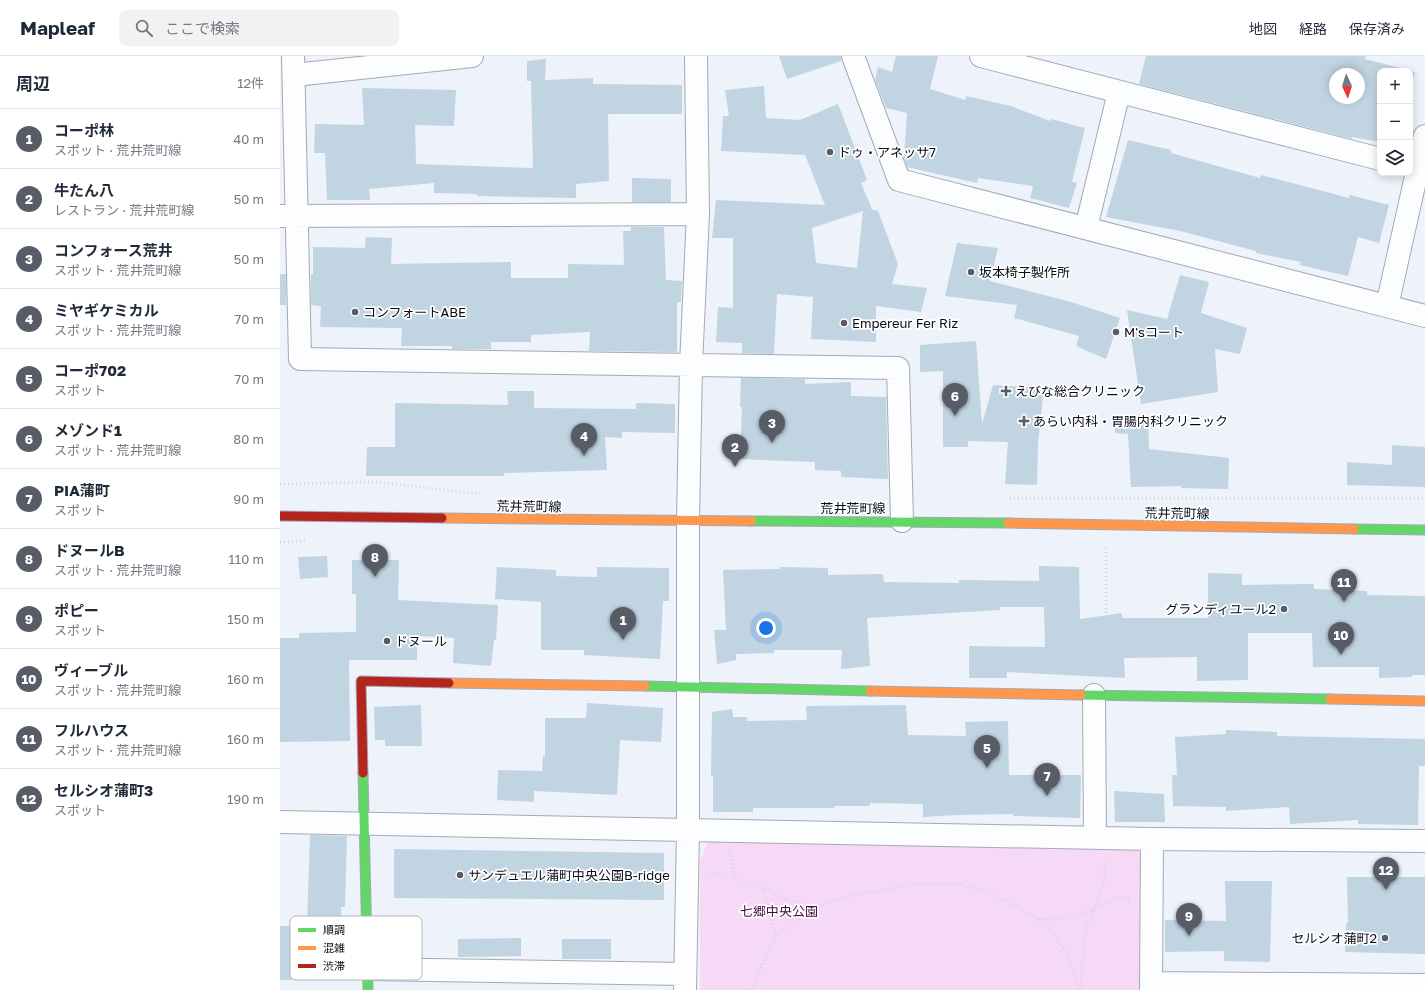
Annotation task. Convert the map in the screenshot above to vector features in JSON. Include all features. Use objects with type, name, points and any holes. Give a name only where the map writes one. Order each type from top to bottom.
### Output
[{"type":"street","points":[[470,56],[293,65],[288,216],[300,359],[898,368],[902,521]]},
{"type":"street","points":[[368,980],[685,982],[688,830],[688,521],[691,365],[698,214],[696,56]]},
{"type":"street","points":[[853,56],[899,180],[1425,316]]},
{"type":"street","points":[[981,56],[1377,158]]},
{"type":"street","points":[[1086,228],[1119,92]]},
{"type":"street","points":[[1387,306],[1414,168],[1425,136]]},
{"type":"street","points":[[288,216],[698,214]]},
{"type":"street","name":"荒井荒町線","points":[[280,516],[688,521],[902,521],[1425,530]]},
{"type":"street","points":[[366,916],[361,681],[1425,701]]},
{"type":"street","points":[[1095,838],[1100,695]]},
{"type":"street","points":[[280,822],[1152,839],[1425,841]]},
{"type":"street","points":[[1152,839],[1151,986],[1341,988],[1425,985]]},
{"type":"path","points":[[280,484],[375,482],[483,494]]},
{"type":"path","points":[[1009,498],[1425,498]]},
{"type":"path","points":[[1100,695],[1106,545]]},
{"type":"path","points":[[728,845],[736,879]]},
{"type":"path","points":[[1080,990],[1086,929],[1104,886],[1105,857]]},
{"type":"path","points":[[703,874],[722,874],[763,888],[788,900],[816,907]]},
{"type":"path","points":[[751,990],[776,935],[816,907],[849,896],[914,884],[960,884],[990,893],[1039,918],[1055,935],[1067,954],[1080,990]]},
{"type":"path","points":[[763,888],[776,935]]},
{"type":"path","points":[[1039,918],[1064,919],[1094,909],[1117,897],[1152,898]]},
{"type":"green space","name":"七郷中央公園","points":[[1152,839],[1148,990],[700,990],[700,862],[708,841]]},
{"type":"building","points":[[779,56],[841,56],[841,61],[787,79]]},
{"type":"building","points":[[896,56],[938,56],[930,89],[965,100],[966,96],[1011,106],[1050,121],[1051,119],[1085,128],[1072,182],[1077,183],[1069,208],[1030,198],[1033,186],[978,178],[977,183],[907,167],[904,157],[907,113],[886,108],[875,80],[878,67],[892,72]]},
{"type":"building","points":[[1146,56],[1366,56],[1365,59],[1400,68],[1377,68],[1377,141],[1352,137],[1352,139],[1139,84]]},
{"type":"building","points":[[546,59],[545,80],[593,78],[593,84],[682,85],[682,114],[608,114],[609,181],[576,184],[576,198],[477,196],[477,194],[434,193],[434,183],[369,189],[370,200],[327,200],[325,153],[314,153],[315,124],[364,125],[362,88],[456,90],[454,126],[415,125],[416,164],[533,168],[531,81],[527,81],[527,61]]},
{"type":"building","points":[[764,86],[766,118],[800,120],[838,104],[867,180],[861,183],[872,209],[869,209],[878,211],[898,264],[892,284],[927,288],[921,312],[876,306],[876,342],[811,339],[813,297],[777,294],[774,354],[742,353],[742,343],[716,342],[718,307],[733,308],[733,238],[712,238],[716,200],[825,205],[805,155],[721,151],[723,116],[729,116],[725,90]],"holes":[[[863,211],[857,268],[816,263],[812,228]]]},
{"type":"building","points":[[1128,140],[1171,150],[1171,153],[1260,178],[1261,175],[1349,198],[1350,195],[1389,205],[1379,243],[1358,237],[1348,276],[1300,265],[1301,262],[1256,253],[1256,251],[1180,231],[1106,217]]},
{"type":"building","points":[[632,178],[671,179],[671,202],[632,202]]},
{"type":"building","points":[[631,227],[664,227],[666,280],[682,281],[681,302],[677,302],[677,352],[589,351],[590,332],[531,335],[531,342],[491,342],[491,349],[452,349],[452,346],[401,346],[402,328],[320,327],[321,306],[311,305],[313,247],[365,248],[366,237],[392,238],[391,264],[511,262],[511,278],[568,278],[568,264],[624,265],[623,231],[631,231]]},
{"type":"building","points":[[957,243],[998,248],[990,281],[1071,302],[1120,318],[1106,359],[1076,346],[1079,336],[1014,318],[1017,305],[945,296]]},
{"type":"building","points":[[280,274],[286,274],[286,305],[280,305]]},
{"type":"building","points":[[1180,275],[1209,282],[1201,313],[1247,328],[1240,354],[1215,349],[1218,392],[1141,404],[1127,310],[1167,319]]},
{"type":"building","points":[[976,341],[982,424],[993,385],[1044,388],[1038,443],[1037,485],[1005,484],[1008,442],[968,441],[968,447],[943,447],[943,371],[920,372],[920,345]]},
{"type":"building","points":[[741,378],[805,379],[805,384],[851,382],[851,396],[886,397],[888,479],[841,477],[841,471],[815,470],[815,462],[740,459],[742,407],[740,407]]},
{"type":"building","points":[[507,391],[534,391],[534,408],[636,409],[636,403],[675,404],[675,433],[622,432],[622,438],[605,437],[607,470],[504,473],[504,476],[366,476],[367,447],[395,447],[395,403],[508,405]]},
{"type":"building","points":[[1148,415],[1149,449],[1229,458],[1228,489],[1181,488],[1181,486],[1131,487],[1128,434],[1115,433],[1114,416]]},
{"type":"building","points":[[1392,445],[1425,447],[1425,487],[1347,485],[1347,462],[1392,465]]},
{"type":"building","points":[[327,556],[328,577],[300,579],[298,557]]},
{"type":"building","points":[[352,560],[399,560],[398,600],[498,605],[496,640],[494,640],[491,666],[453,663],[454,638],[417,636],[417,660],[349,660],[350,741],[280,742],[280,638],[299,638],[299,633],[356,632],[356,594],[352,594]]},
{"type":"building","points":[[1039,566],[1079,567],[1080,619],[1122,613],[1122,618],[1208,618],[1208,573],[1242,574],[1242,585],[1314,584],[1314,589],[1367,591],[1367,595],[1425,596],[1425,675],[1379,678],[1379,667],[1313,667],[1312,633],[1248,633],[1248,680],[1197,681],[1197,657],[1124,658],[1125,678],[1007,672],[1007,678],[969,678],[969,646],[1045,647],[1044,607],[1000,607],[1000,610],[867,618],[870,666],[841,669],[842,650],[774,650],[774,653],[736,654],[736,660],[717,664],[714,630],[726,630],[723,570],[780,569],[780,567],[828,568],[828,575],[883,574],[884,582],[959,583],[959,580],[1039,581]]},
{"type":"building","points":[[497,567],[556,570],[556,576],[597,577],[597,567],[669,568],[669,601],[663,601],[660,659],[584,655],[584,650],[541,650],[541,602],[495,599]]},
{"type":"building","points":[[587,703],[663,708],[661,742],[620,740],[617,795],[534,791],[534,802],[497,800],[498,770],[542,771],[543,756],[545,756],[545,718],[586,718]]},
{"type":"building","points":[[421,705],[422,746],[385,746],[385,740],[375,740],[374,707]]},
{"type":"building","points":[[906,705],[908,735],[966,736],[965,722],[1008,721],[1009,775],[1081,775],[1080,818],[1013,816],[1013,814],[923,817],[923,804],[870,803],[870,806],[834,806],[834,808],[753,808],[753,812],[713,812],[713,776],[711,776],[712,712],[732,709],[733,717],[747,717],[747,721],[807,720],[806,706]]},
{"type":"building","points":[[1226,730],[1277,732],[1277,736],[1425,739],[1425,766],[1419,766],[1418,825],[1358,824],[1358,820],[1290,824],[1289,807],[1226,811],[1226,807],[1173,806],[1172,775],[1177,775],[1175,737],[1226,734]]},
{"type":"building","points":[[1114,791],[1164,794],[1165,822],[1115,822]]},
{"type":"building","points":[[310,835],[347,836],[345,907],[341,907],[341,916],[307,916]]},
{"type":"building","points":[[394,849],[664,853],[664,900],[394,898]]},
{"type":"building","points":[[1347,877],[1425,877],[1425,954],[1345,952],[1346,923],[1348,923]]},
{"type":"building","points":[[1225,881],[1272,881],[1270,962],[1224,961],[1224,951],[1165,952],[1165,920],[1226,921]]},
{"type":"building","points":[[280,926],[290,926],[290,980],[280,980]]},
{"type":"building","points":[[521,938],[521,956],[458,957],[458,939]]},
{"type":"building","points":[[562,939],[611,939],[611,959],[562,959]]},
{"type":"traffic: fast","points":[[751,521],[1008,523]]},
{"type":"traffic: fast","points":[[1354,529],[1425,530]]},
{"type":"traffic: fast","points":[[645,686],[870,691]]},
{"type":"traffic: fast","points":[[1081,695],[1330,699]]},
{"type":"traffic: fast","points":[[363,773],[366,916]]},
{"type":"traffic: fast","points":[[368,980],[368,990]]},
{"type":"traffic: slow","points":[[442,518],[751,521]]},
{"type":"traffic: slow","points":[[1008,523],[1354,529]]},
{"type":"traffic: slow","points":[[449,683],[645,686]]},
{"type":"traffic: slow","points":[[870,691],[1081,695]]},
{"type":"traffic: slow","points":[[1330,699],[1425,701]]},
{"type":"traffic: jam","points":[[280,516],[442,518]]},
{"type":"traffic: jam","points":[[363,773],[361,681],[449,683]]},
{"type":"place","name":"ドゥ・アネッサ7","points":[[830,152]]},
{"type":"place","name":"坂本椅子製作所","points":[[971,272]]},
{"type":"place","name":"コンフォートABE","points":[[355,312]]},
{"type":"place","name":"Empereur Fer Riz","points":[[844,323]]},
{"type":"place","name":"M'sコート","points":[[1116,332]]},
{"type":"place","name":"えびな総合クリニック","points":[[1006,391]]},
{"type":"place","name":"メゾンド1","points":[[955,416]]},
{"type":"place","name":"あらい内科・胃腸内科クリニック","points":[[1024,421]]},
{"type":"place","name":"コンフォース荒井","points":[[772,443]]},
{"type":"place","name":"ミヤギケミカル","points":[[584,456]]},
{"type":"place","name":"牛たん八","points":[[735,467]]},
{"type":"place","name":"ドヌールB","points":[[375,577]]},
{"type":"place","name":"フルハウス","points":[[1344,602]]},
{"type":"place","name":"グランディユール2","points":[[1284,609]]},
{"type":"place","name":"コーポ林","points":[[623,640]]},
{"type":"place","name":"ドヌール","points":[[387,641]]},
{"type":"place","name":"ヴィーブル","points":[[1341,655]]},
{"type":"place","name":"コーポ702","points":[[987,768]]},
{"type":"place","name":"PIA蒲町","points":[[1047,796]]},
{"type":"place","name":"サンデュエル蒲町中央公園B-ridge","points":[[460,875]]},
{"type":"place","name":"セルシオ蒲町3","points":[[1386,890]]},
{"type":"place","name":"ポピー","points":[[1189,936]]},
{"type":"place","name":"セルシオ蒲町2","points":[[1385,938]]}]
